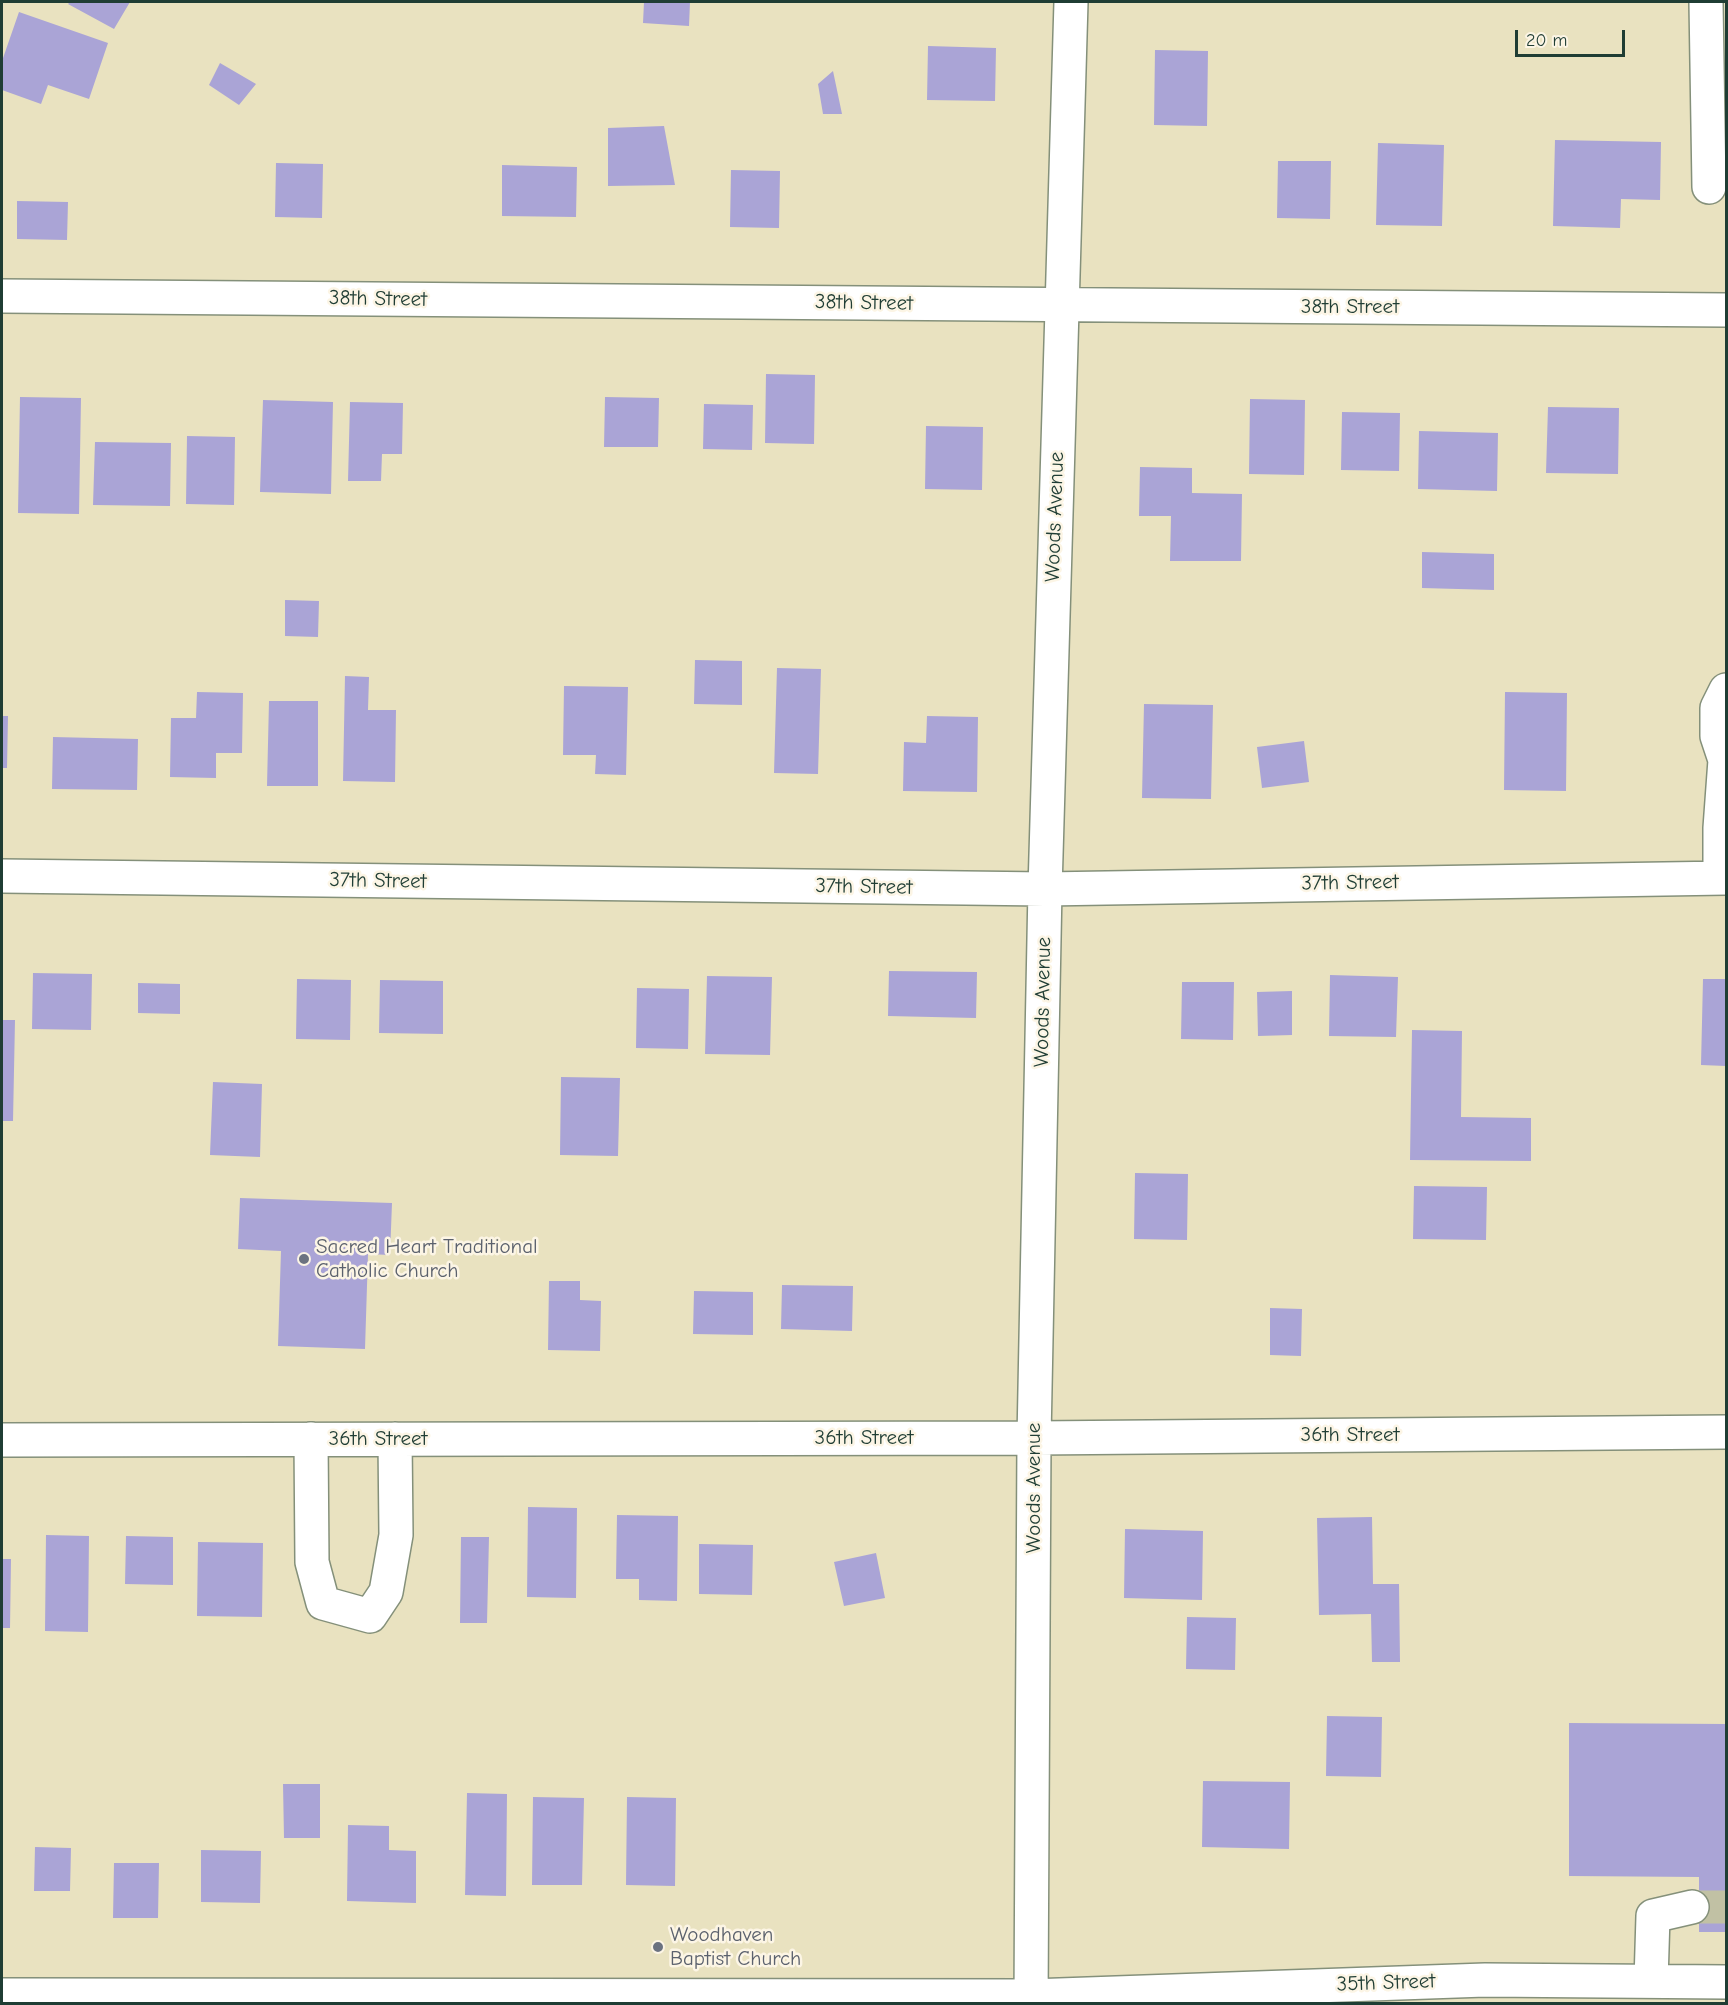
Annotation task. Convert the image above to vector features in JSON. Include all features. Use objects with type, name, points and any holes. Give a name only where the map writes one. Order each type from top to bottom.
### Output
[{"type":"street","name":"Woods Avenue","points":[[1031,2000],[1034,1438],[1045,889],[1071,2]]},
{"type":"street","points":[[1706,2],[1709,187]]},
{"type":"street","name":"38th Street","points":[[2,296],[1726,310]]},
{"type":"street","points":[[1724,878],[1720,828],[1726,760],[1717,736],[1717,708],[1726,690]]},
{"type":"street","name":"37th Street","points":[[2,876],[1045,889],[1724,878]]},
{"type":"street","name":"36th Street","points":[[2,1440],[1034,1438],[1726,1432]]},
{"type":"street","points":[[311,1439],[312,1562],[323,1603],[370,1616],[387,1592],[396,1535],[394,1439]]},
{"type":"street","points":[[1651,1981],[1653,1916],[1692,1907]]},
{"type":"street","name":"35th Street","points":[[2,1995],[1031,2000],[1485,1980],[1726,1982]]},
{"type":"building","points":[[70,2],[130,2],[114,29],[68,4]]},
{"type":"building","points":[[644,2],[690,2],[689,26],[643,23]]},
{"type":"building","points":[[19,12],[108,43],[89,99],[48,85],[41,104],[2,90],[2,61]]},
{"type":"building","points":[[928,46],[996,48],[995,101],[927,100]]},
{"type":"building","points":[[1155,50],[1208,51],[1207,126],[1154,125]]},
{"type":"building","points":[[220,63],[256,84],[239,105],[209,85]]},
{"type":"building","points":[[833,71],[842,114],[823,114],[818,84]]},
{"type":"building","points":[[664,126],[675,185],[608,186],[608,128]]},
{"type":"building","points":[[1555,140],[1661,142],[1660,200],[1621,199],[1620,228],[1553,226]]},
{"type":"building","points":[[1378,143],[1444,145],[1442,226],[1376,225]]},
{"type":"building","points":[[1278,161],[1331,161],[1330,219],[1277,218]]},
{"type":"building","points":[[276,163],[323,164],[322,218],[275,217]]},
{"type":"building","points":[[502,165],[577,167],[576,217],[502,216]]},
{"type":"building","points":[[731,170],[780,171],[779,228],[730,227]]},
{"type":"building","points":[[17,201],[68,202],[67,240],[17,239]]},
{"type":"building","points":[[766,374],[815,375],[814,444],[765,443]]},
{"type":"building","points":[[20,397],[81,398],[79,514],[18,513]]},
{"type":"building","points":[[605,397],[659,398],[658,447],[604,447]]},
{"type":"building","points":[[1250,399],[1305,400],[1304,475],[1249,474]]},
{"type":"building","points":[[263,400],[333,402],[331,494],[260,492]]},
{"type":"building","points":[[350,402],[403,403],[402,454],[382,454],[381,481],[348,481]]},
{"type":"building","points":[[704,404],[753,405],[752,450],[703,449]]},
{"type":"building","points":[[1548,407],[1619,408],[1618,474],[1546,473]]},
{"type":"building","points":[[1342,412],[1400,413],[1399,471],[1341,470]]},
{"type":"building","points":[[926,426],[983,427],[982,490],[925,489]]},
{"type":"building","points":[[1419,431],[1498,433],[1497,491],[1418,489]]},
{"type":"building","points":[[187,436],[235,437],[234,505],[186,504]]},
{"type":"building","points":[[95,442],[171,443],[170,506],[93,505]]},
{"type":"building","points":[[1140,467],[1192,468],[1192,493],[1242,494],[1241,561],[1170,561],[1171,516],[1139,516]]},
{"type":"building","points":[[1422,552],[1494,554],[1494,590],[1422,588]]},
{"type":"building","points":[[285,600],[319,601],[318,637],[285,636]]},
{"type":"building","points":[[695,660],[742,661],[742,705],[694,704]]},
{"type":"building","points":[[777,668],[821,669],[818,774],[774,773]]},
{"type":"building","points":[[345,676],[369,677],[368,710],[396,710],[395,782],[343,781]]},
{"type":"building","points":[[564,686],[628,687],[626,775],[595,774],[596,755],[563,755]]},
{"type":"building","points":[[197,692],[243,693],[242,753],[216,753],[216,778],[170,777],[171,718],[196,718]]},
{"type":"building","points":[[1505,692],[1567,693],[1566,791],[1504,790]]},
{"type":"building","points":[[269,701],[318,701],[318,786],[267,786]]},
{"type":"building","points":[[1144,704],[1213,705],[1211,799],[1142,798]]},
{"type":"building","points":[[2,716],[8,716],[7,768],[2,768]]},
{"type":"building","points":[[927,716],[978,717],[977,792],[903,791],[904,742],[926,743]]},
{"type":"building","points":[[53,737],[138,739],[137,790],[52,789]]},
{"type":"building","points":[[1304,741],[1309,782],[1262,788],[1257,747]]},
{"type":"building","points":[[889,971],[977,972],[976,1018],[888,1016]]},
{"type":"building","points":[[33,973],[92,974],[91,1030],[32,1029]]},
{"type":"building","points":[[1330,975],[1398,977],[1396,1037],[1329,1036]]},
{"type":"building","points":[[707,976],[772,977],[770,1055],[705,1054]]},
{"type":"building","points":[[297,979],[351,980],[350,1040],[296,1039]]},
{"type":"building","points":[[1703,979],[1726,979],[1726,1066],[1701,1065]]},
{"type":"building","points":[[380,980],[443,981],[443,1034],[379,1033]]},
{"type":"building","points":[[1182,982],[1234,982],[1233,1040],[1181,1039]]},
{"type":"building","points":[[138,983],[180,984],[180,1014],[138,1013]]},
{"type":"building","points":[[637,988],[689,989],[688,1049],[636,1048]]},
{"type":"building","points":[[1292,991],[1292,1035],[1258,1036],[1257,992]]},
{"type":"building","points":[[2,1020],[15,1020],[13,1121],[2,1121]]},
{"type":"building","points":[[1412,1030],[1462,1031],[1461,1117],[1531,1118],[1531,1161],[1410,1160]]},
{"type":"building","points":[[561,1077],[620,1078],[618,1156],[560,1155]]},
{"type":"building","points":[[213,1082],[262,1084],[260,1157],[210,1155]]},
{"type":"building","points":[[1135,1173],[1188,1174],[1187,1240],[1134,1239]]},
{"type":"building","points":[[1414,1186],[1487,1187],[1486,1240],[1413,1239]]},
{"type":"building","points":[[240,1198],[392,1203],[390,1255],[368,1254],[365,1349],[278,1346],[281,1251],[238,1249]]},
{"type":"building","points":[[549,1281],[580,1281],[580,1300],[601,1301],[600,1351],[548,1350]]},
{"type":"building","points":[[782,1285],[853,1286],[852,1331],[781,1329]]},
{"type":"building","points":[[694,1291],[753,1292],[753,1335],[693,1334]]},
{"type":"building","points":[[1270,1308],[1302,1309],[1301,1356],[1270,1355]]},
{"type":"building","points":[[528,1507],[577,1508],[576,1598],[527,1597]]},
{"type":"building","points":[[617,1515],[678,1516],[677,1601],[639,1600],[639,1579],[616,1579]]},
{"type":"building","points":[[1372,1517],[1373,1584],[1399,1584],[1400,1662],[1372,1662],[1371,1614],[1319,1615],[1317,1518]]},
{"type":"building","points":[[1125,1529],[1203,1531],[1202,1600],[1124,1598]]},
{"type":"building","points":[[46,1535],[89,1536],[88,1632],[45,1631]]},
{"type":"building","points":[[126,1536],[173,1537],[173,1585],[125,1584]]},
{"type":"building","points":[[461,1537],[489,1537],[487,1623],[460,1623]]},
{"type":"building","points":[[198,1542],[263,1543],[262,1617],[197,1616]]},
{"type":"building","points":[[699,1544],[753,1545],[752,1595],[699,1594]]},
{"type":"building","points":[[876,1553],[885,1598],[844,1606],[834,1562]]},
{"type":"building","points":[[2,1559],[11,1559],[10,1628],[2,1628]]},
{"type":"building","points":[[1187,1617],[1236,1618],[1235,1670],[1186,1669]]},
{"type":"building","points":[[1327,1716],[1382,1717],[1381,1777],[1326,1776]]},
{"type":"building","points":[[1569,1723],[1726,1724],[1726,1932],[1699,1932],[1699,1877],[1569,1876]]},
{"type":"building","points":[[1203,1781],[1290,1782],[1289,1849],[1202,1847]]},
{"type":"building","points":[[283,1784],[320,1784],[320,1838],[284,1838]]},
{"type":"building","points":[[467,1793],[507,1794],[506,1896],[465,1895]]},
{"type":"building","points":[[533,1797],[584,1798],[582,1885],[532,1885]]},
{"type":"building","points":[[627,1797],[676,1798],[675,1886],[626,1885]]},
{"type":"building","points":[[348,1825],[389,1826],[389,1850],[416,1851],[416,1903],[347,1901]]},
{"type":"building","points":[[35,1847],[71,1848],[70,1891],[34,1891]]},
{"type":"building","points":[[201,1850],[261,1851],[260,1903],[201,1902]]},
{"type":"building","points":[[114,1863],[159,1863],[158,1918],[113,1918]]},
{"type":"tunnel","points":[[1692,1907],[1726,1907]]},
{"type":"place","name":"Sacred Heart Traditional Catholic Church","points":[[304,1259]]},
{"type":"place","name":"Woodhaven Baptist Church","points":[[658,1947]]}]
